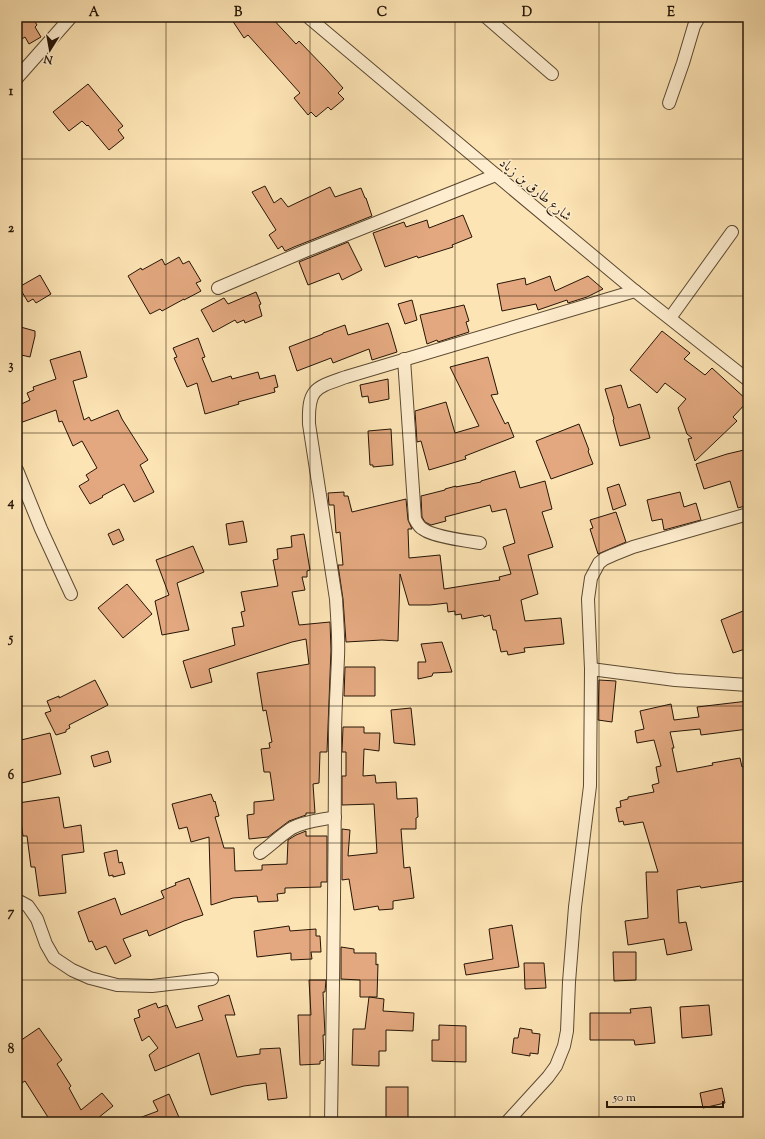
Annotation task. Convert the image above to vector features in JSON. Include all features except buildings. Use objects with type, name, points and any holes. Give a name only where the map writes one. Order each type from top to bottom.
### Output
[{"type":"street","points":[[17,78],[71,17]]},
{"type":"street","name":"شارع طارق بن زياد","points":[[308,17],[496,175],[748,380]]},
{"type":"street","points":[[486,17],[552,74]]},
{"type":"street","points":[[669,103],[694,26],[699,17]]},
{"type":"street","points":[[218,288],[305,251],[496,175]]},
{"type":"street","points":[[670,318],[732,232]]},
{"type":"street","points":[[331,1122],[335,711],[338,627],[336,599],[309,424],[308,408],[310,398],[321,386],[346,377],[636,290]]},
{"type":"street","points":[[404,359],[415,520],[419,527],[428,532],[460,540],[480,543]]},
{"type":"street","points":[[17,470],[41,529],[71,594]]},
{"type":"street","points":[[507,1122],[552,1072],[560,1056],[566,1038],[576,907],[590,786],[591,669],[588,599],[591,578],[599,563],[604,559],[633,547],[748,514]]},
{"type":"street","points":[[591,669],[674,680],[748,685]]},
{"type":"street","points":[[260,853],[292,828],[335,817]]},
{"type":"street","points":[[17,900],[28,906],[37,919],[46,944],[54,958],[72,970],[90,978],[117,985],[152,986],[212,979]]}]
